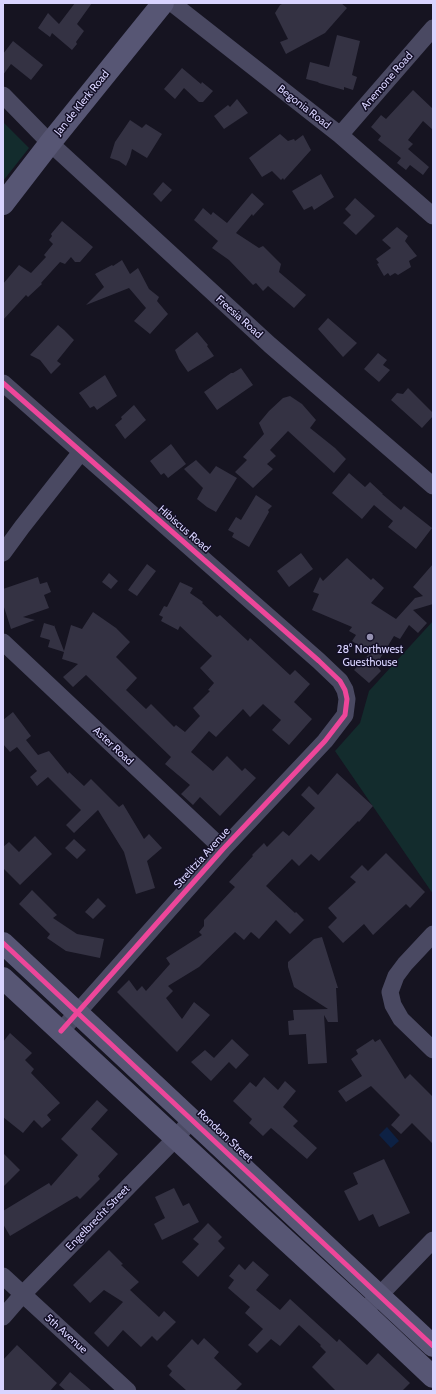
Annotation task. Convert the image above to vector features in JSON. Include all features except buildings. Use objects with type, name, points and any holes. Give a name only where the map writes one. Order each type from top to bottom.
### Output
[{"type":"street","name":"Jan de Klerk Road","points":[[3,204],[50,143],[163,3]]},
{"type":"street","name":"Begonia Road","points":[[172,3],[340,135],[433,216]]},
{"type":"street","name":"Anemone Road","points":[[340,135],[433,28]]},
{"type":"street","name":"Freesia Road","points":[[3,95],[50,143],[270,345],[433,486]]},
{"type":"street","name":"Hibiscus Road","points":[[3,383],[331,672],[340,681],[346,694]]},
{"type":"street","points":[[3,553],[81,452]]},
{"type":"street","name":"Aster Road","points":[[3,642],[223,849]]},
{"type":"street","name":"Strelitzia Avenue","points":[[61,1031],[223,849],[325,741],[345,715],[347,709],[346,694]]},
{"type":"street","points":[[433,934],[396,976],[390,992],[393,1005],[401,1019],[433,1050]]},
{"type":"street","name":"Rondom Street","points":[[3,943],[433,1346]]},
{"type":"street","points":[[3,978],[433,1377]]},
{"type":"street","name":"Engelbrecht Street","points":[[3,1317],[22,1295],[176,1138],[192,1119]]},
{"type":"street","points":[[364,1312],[379,1294],[433,1240]]},
{"type":"street","name":"5th Avenue","points":[[3,1276],[128,1391]]},
{"type":"green space","points":[[3,122],[29,148],[3,181]]},
{"type":"green space","points":[[433,621],[433,894],[335,751],[360,723],[369,691]]},
{"type":"water","points":[[387,1127],[399,1141],[391,1148],[379,1135]]},
{"type":"cycle path","points":[[3,383],[319,661],[340,681],[345,690],[347,699],[345,715],[325,741],[223,849],[61,1031]]},
{"type":"cycle path","points":[[3,943],[433,1346]]},
{"type":"place","name":"28° Northwest Guesthouse","points":[[370,637]]}]
